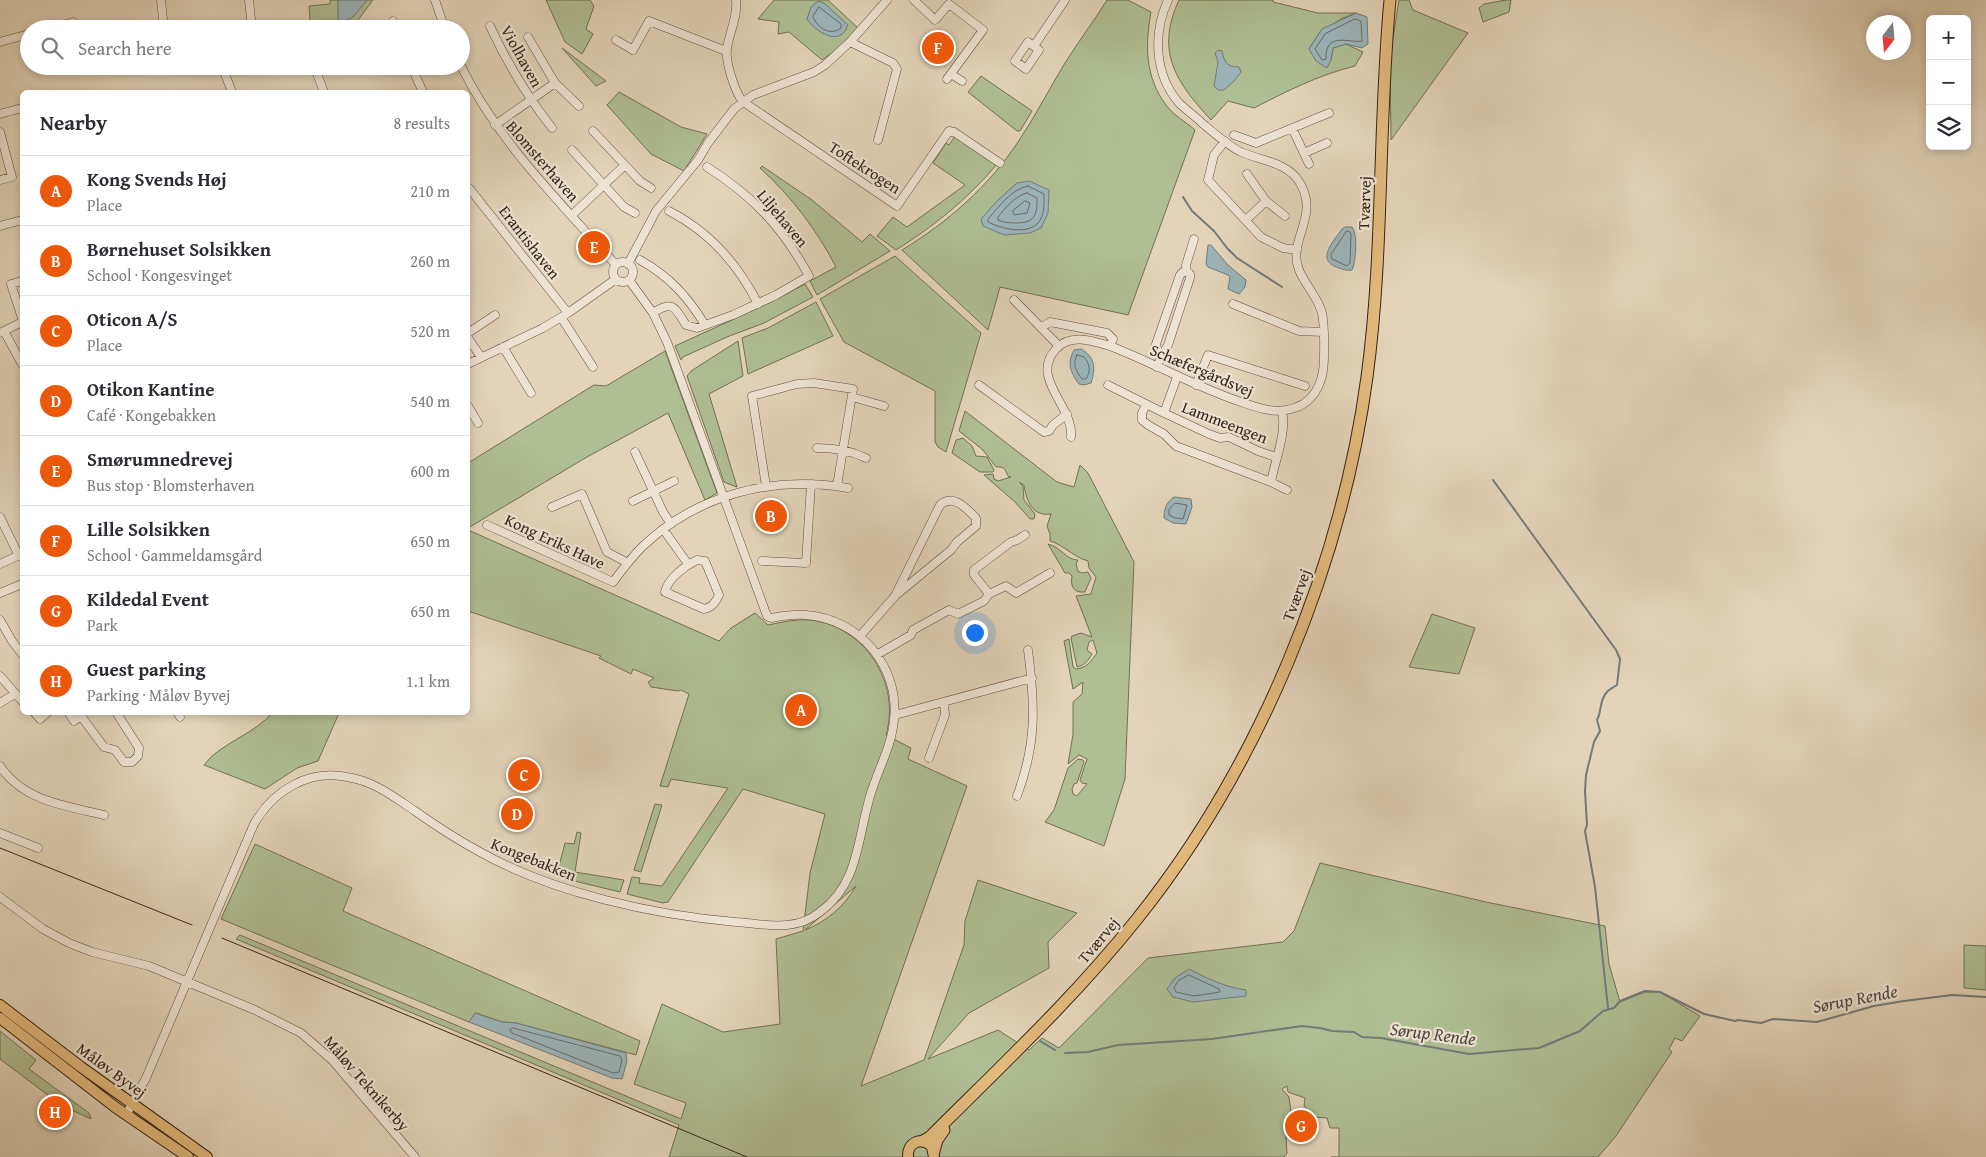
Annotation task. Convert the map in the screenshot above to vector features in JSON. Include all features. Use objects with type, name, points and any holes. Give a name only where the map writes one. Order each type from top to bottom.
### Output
[{"type":"highway","name":"Tværvej","points":[[923,1141],[930,1137],[970,1098],[1080,986],[1136,920],[1174,870],[1214,806],[1254,734],[1304,623],[1320,578],[1342,504],[1367,378],[1378,268],[1385,66],[1390,0]]},
{"type":"highway","name":"Tværvej","points":[[934,1154],[937,1140],[970,1098]]},
{"type":"main road","name":"Måløv Byvej","points":[[0,1005],[207,1157]]},
{"type":"main road","name":"Måløv Byvej","points":[[0,1018],[126,1115],[188,1157]]},
{"type":"main road","points":[[908,1157],[909,1149],[912,1145],[923,1141],[930,1144],[934,1154]]},
{"type":"street","points":[[161,0],[163,20]]},
{"type":"street","points":[[249,0],[251,20]]},
{"type":"street","points":[[435,0],[442,20]]},
{"type":"street","points":[[736,0],[736,17],[726,51],[736,92],[742,101]]},
{"type":"street","points":[[628,264],[666,196],[692,168],[734,108],[753,95],[814,72],[832,60],[886,0]]},
{"type":"street","points":[[914,0],[935,20],[949,4],[982,30],[949,76],[962,81]]},
{"type":"street","points":[[1034,46],[1065,0]]},
{"type":"street","name":"Schæfergårdsvej","points":[[1058,346],[1068,341],[1079,339],[1110,346],[1196,385],[1260,408],[1282,410],[1300,406],[1313,397],[1318,389],[1324,368],[1324,332],[1321,311],[1298,268],[1297,250],[1308,208],[1305,193],[1300,181],[1289,171],[1275,163],[1239,151],[1179,102],[1162,72],[1157,52],[1159,27],[1168,0]]},
{"type":"street","points":[[616,40],[633,50],[650,21],[726,51]]},
{"type":"street","name":"Violhaven","points":[[490,26],[511,70],[530,100],[552,128]]},
{"type":"street","points":[[0,42],[20,36]]},
{"type":"street","name":"Violhaven","points":[[528,37],[555,82],[579,106]]},
{"type":"street","points":[[850,42],[893,63],[897,69],[878,140]]},
{"type":"street","points":[[225,75],[231,90]]},
{"type":"street","points":[[317,75],[323,90]]},
{"type":"street","points":[[414,75],[422,90]]},
{"type":"street","name":"Blomsterhaven","points":[[464,75],[470,90]]},
{"type":"street","name":"Violhaven","points":[[495,125],[555,82]]},
{"type":"street","name":"Blomsterhaven","points":[[471,94],[519,157],[616,265]]},
{"type":"street","name":"Toftekrogen","points":[[742,101],[897,206],[949,131],[954,132],[1000,163]]},
{"type":"street","points":[[0,114],[20,109]]},
{"type":"street","points":[[1234,135],[1256,143],[1329,113]]},
{"type":"street","points":[[1292,128],[1310,164]]},
{"type":"street","points":[[593,131],[640,180],[651,188]]},
{"type":"street","points":[[0,132],[12,176],[0,180]]},
{"type":"street","points":[[1225,141],[1214,155],[1208,180],[1261,237],[1283,248],[1297,250]]},
{"type":"street","points":[[1255,157],[1256,143]]},
{"type":"street","points":[[1304,153],[1327,143]]},
{"type":"street","points":[[572,150],[624,206],[635,213]]},
{"type":"street","points":[[572,215],[625,165]]},
{"type":"street","name":"Liljehaven","points":[[705,325],[758,304],[809,276],[787,240],[766,214],[728,180],[707,167]]},
{"type":"street","points":[[1247,174],[1266,201],[1285,216]]},
{"type":"street","name":"Erantishaven","points":[[470,189],[565,315],[592,367]]},
{"type":"street","points":[[1246,220],[1266,201]]},
{"type":"street","points":[[669,212],[698,229],[717,244],[743,276],[758,304]]},
{"type":"street","points":[[0,226],[20,221]]},
{"type":"street","points":[[1157,367],[1168,345],[1190,278],[1186,265],[1194,239]]},
{"type":"street","points":[[643,271],[643,262],[660,272],[682,292],[705,325],[693,328],[686,325],[677,310],[672,306],[665,306],[653,313]]},
{"type":"street","points":[[628,264],[633,272],[629,280],[623,282],[616,279],[613,270],[616,265],[628,264]]},
{"type":"street","points":[[1162,355],[1157,350],[1156,344],[1180,275],[1183,272],[1187,272]]},
{"type":"street","points":[[470,363],[543,328],[616,279]]},
{"type":"street","points":[[629,280],[653,313],[667,342],[723,497]]},
{"type":"street","points":[[20,282],[11,284],[20,312]]},
{"type":"street","points":[[1014,300],[1042,327],[1058,346],[1051,355],[1047,374],[1050,384],[1071,423],[1071,437]]},
{"type":"street","points":[[1233,304],[1299,331],[1324,332]]},
{"type":"street","points":[[470,333],[495,315]]},
{"type":"street","points":[[1042,327],[1050,322],[1107,333],[1113,339],[1110,346]]},
{"type":"street","points":[[20,323],[2,332],[20,361]]},
{"type":"street","points":[[470,341],[481,357]]},
{"type":"street","points":[[503,347],[531,393]]},
{"type":"street","points":[[1196,385],[1208,355],[1305,386]]},
{"type":"street","name":"Lammeengen","points":[[1164,413],[1177,377]]},
{"type":"street","points":[[766,486],[752,396],[797,384],[814,383],[853,389],[837,486]]},
{"type":"street","points":[[979,385],[1044,432],[1049,431],[1067,414]]},
{"type":"street","name":"Lammeengen","points":[[1108,386],[1209,434],[1220,438],[1229,438],[1258,451],[1276,456]]},
{"type":"street","points":[[852,398],[884,406]]},
{"type":"street","points":[[1146,405],[1142,413],[1142,420],[1164,434],[1176,446],[1271,482],[1287,490]]},
{"type":"street","points":[[470,409],[478,423]]},
{"type":"street","name":"Lammeengen","points":[[1271,482],[1282,438],[1282,410]]},
{"type":"street","points":[[817,448],[843,451],[866,458]]},
{"type":"street","points":[[635,452],[670,524]]},
{"type":"street","points":[[633,501],[674,480]]},
{"type":"street","points":[[762,561],[806,563],[811,484]]},
{"type":"street","points":[[628,563],[642,547],[670,524],[686,514],[723,497],[766,486],[811,484],[848,488]]},
{"type":"street","name":"Kong Eriks Have","points":[[487,525],[613,582],[628,563],[607,552],[582,494],[552,507]]},
{"type":"street","name":"Kongebakken","points":[[126,1115],[133,1104],[254,824],[270,801],[301,781],[332,775],[360,779],[370,783],[482,853],[527,874],[566,888],[692,918],[784,926],[802,923],[829,906],[844,888],[854,864],[870,794],[889,741],[895,715],[893,687],[887,670],[878,654],[860,636],[843,624],[825,618],[806,615],[771,618],[766,616],[723,497]]},
{"type":"street","points":[[860,636],[894,596],[951,550],[976,526],[976,518],[950,499],[940,505],[894,596]]},
{"type":"street","points":[[0,517],[20,553]]},
{"type":"street","points":[[663,530],[688,564]]},
{"type":"street","points":[[988,594],[974,575],[974,570],[1011,542],[1025,534]]},
{"type":"street","points":[[0,564],[20,555]]},
{"type":"street","points":[[697,560],[705,562],[719,595],[716,601],[707,608],[704,609],[665,592],[667,584],[688,564],[697,560]]},
{"type":"street","points":[[878,654],[912,635],[913,630],[949,610],[958,614],[984,601],[988,594],[1006,586],[1016,594],[1050,573]]},
{"type":"street","points":[[0,593],[20,585]]},
{"type":"street","points":[[0,620],[12,642],[20,652]]},
{"type":"street","points":[[1017,796],[1024,778],[1033,732],[1032,678],[1028,650]]},
{"type":"street","points":[[0,676],[20,699]]},
{"type":"street","points":[[895,715],[1032,678]]},
{"type":"street","points":[[0,703],[15,694]]},
{"type":"street","points":[[930,758],[945,716],[944,703]]},
{"type":"street","points":[[70,715],[74,721],[81,716],[104,747],[114,750],[124,762],[132,762],[138,756],[139,748],[118,715]]},
{"type":"street","points":[[0,766],[19,786],[34,796],[104,816]]},
{"type":"street","points":[[0,833],[38,848]]},
{"type":"street","name":"Måløv Teknikerby","points":[[0,897],[43,930],[69,943],[92,952],[149,966],[290,1026],[312,1041],[332,1060],[416,1157]]},
{"type":"green space","points":[[330,0],[373,0],[358,20],[310,20],[309,6],[330,4]]},
{"type":"green space","points":[[546,0],[590,0],[594,6],[586,29],[593,34],[582,54],[565,42]]},
{"type":"green space","points":[[774,0],[828,0],[858,28],[835,51],[822,60],[789,32],[778,34],[779,22],[758,19]]},
{"type":"green space","points":[[1107,0],[1128,0],[1151,12],[1148,60],[1154,83],[1169,109],[1195,130],[1128,315],[1000,287],[988,330],[902,250],[951,215],[994,174],[1024,132],[1065,63]]},
{"type":"green space","points":[[1179,0],[1273,0],[1273,2],[1318,13],[1356,13],[1341,19],[1320,32],[1309,49],[1331,60],[1333,48],[1346,44],[1363,52],[1355,66],[1316,79],[1254,108],[1228,101],[1211,120],[1188,93],[1179,79],[1169,51],[1172,19]]},
{"type":"green space","points":[[1399,0],[1409,0],[1413,10],[1468,33],[1391,140],[1390,57]]},
{"type":"green space","points":[[1511,0],[1509,12],[1483,22],[1479,8],[1484,4]]},
{"type":"green space","points":[[562,48],[606,81],[596,86]]},
{"type":"green space","points":[[981,76],[1032,111],[1020,131],[1017,131],[968,92]]},
{"type":"green space","points":[[619,92],[681,127],[707,134],[684,171],[651,154],[607,105]]},
{"type":"green space","points":[[955,136],[997,164],[950,211],[896,250],[877,236],[893,217],[907,227],[965,185],[933,163],[946,143],[949,145]]},
{"type":"green space","points":[[762,166],[812,200],[862,242],[870,234],[890,251],[817,295],[810,281],[836,267],[802,214],[783,190],[760,168]]},
{"type":"green space","points":[[895,256],[981,333],[946,452],[938,447],[935,442],[935,391],[844,342],[820,299]]},
{"type":"green space","points":[[805,284],[813,297],[764,323],[727,337],[683,357],[681,360],[675,346],[769,303]]},
{"type":"green space","points":[[816,302],[833,336],[748,374],[742,338],[768,328]]},
{"type":"green space","points":[[738,341],[743,376],[709,394],[737,487],[724,482],[687,376],[691,371]]},
{"type":"green space","points":[[665,351],[717,493],[705,500],[668,413],[587,457],[470,527],[470,462],[594,385],[606,386]]},
{"type":"green space","points":[[965,411],[1057,482],[1074,487],[1080,465],[1088,473],[1134,562],[1125,779],[1104,846],[1045,822],[1054,810],[1068,768],[1078,759],[1084,762],[1077,783],[1074,784],[1072,789],[1073,794],[1077,796],[1087,784],[1082,783],[1080,780],[1087,759],[1079,755],[1068,764],[1073,734],[1073,702],[1082,694],[1083,682],[1073,689],[1064,641],[1069,639],[1073,667],[1076,669],[1086,666],[1097,653],[1093,640],[1089,642],[1087,650],[1092,654],[1091,656],[1088,661],[1077,667],[1071,638],[1081,633],[1092,637],[1076,596],[1091,594],[1096,577],[1089,568],[1088,561],[1050,541],[1047,526],[1051,514],[1039,513],[1031,506],[1026,496],[1024,485],[1019,482],[1023,486],[1024,500],[1035,514],[1034,519],[1030,519],[1015,502],[984,475],[993,474],[994,479],[998,481],[1011,477],[1008,476],[1003,468],[996,467],[983,450],[959,431]]},
{"type":"green space","points":[[963,438],[972,446],[976,456],[987,457],[994,470],[993,472],[980,472],[952,453],[956,440]]},
{"type":"green space","points":[[470,531],[719,641],[731,628],[755,613],[768,625],[810,620],[830,625],[847,633],[862,645],[874,660],[883,677],[888,696],[889,715],[886,735],[911,748],[908,759],[967,786],[861,1086],[924,1060],[964,945],[965,921],[978,880],[1077,913],[1048,942],[1049,968],[969,1013],[928,1059],[998,1030],[1029,1050],[1042,1038],[1059,1048],[1148,958],[1283,942],[1294,931],[1320,863],[1486,902],[1605,926],[1609,964],[1620,1002],[1645,992],[1660,992],[1700,1016],[1682,1041],[1675,1038],[1669,1049],[1672,1052],[1616,1136],[1598,1157],[1339,1157],[1339,1128],[1330,1128],[1327,1118],[1313,1117],[1304,1106],[1305,1098],[1288,1092],[1287,1086],[1282,1089],[1289,1097],[1291,1112],[1285,1122],[1287,1153],[1284,1157],[669,1157],[679,1125],[236,939],[240,935],[681,1119],[686,1103],[634,1084],[662,1004],[723,1032],[780,1024],[776,939],[803,931],[810,873],[825,814],[743,789],[668,902],[663,903],[627,894],[632,877],[640,878],[639,883],[662,886],[728,788],[671,779],[668,787],[660,786],[689,694],[681,690],[651,687],[648,682],[654,678],[633,669],[631,674],[599,658],[601,656],[470,612]],"holes":[[[856,886],[846,900],[820,923],[805,930]]]},
{"type":"green space","points":[[1048,544],[1070,558],[1078,560],[1076,564],[1078,571],[1082,573],[1088,572],[1091,578],[1085,592],[1078,591],[1072,586],[1072,576],[1069,573],[1065,573]]},
{"type":"green space","points":[[1432,614],[1475,628],[1459,674],[1409,667]]},
{"type":"green space","points":[[270,715],[338,715],[318,761],[297,768],[265,789],[204,765],[219,751]]},
{"type":"green space","points":[[655,804],[662,805],[641,872],[634,870]]},
{"type":"green space","points":[[577,832],[581,833],[575,872],[624,880],[620,892],[562,878],[557,874],[565,843],[574,844]]},
{"type":"green space","points":[[255,844],[352,888],[343,911],[640,1041],[636,1055],[516,1023],[502,1022],[476,1013],[469,1022],[221,919]]},
{"type":"green space","points":[[1964,945],[1986,946],[1986,990],[1964,988]]},
{"type":"green space","points":[[0,1031],[36,1060],[29,1069],[89,1113],[91,1119],[61,1105],[0,1059]]},
{"type":"water","points":[[338,0],[367,0],[353,17],[347,20],[338,20]]},
{"type":"water","points":[[818,1],[824,3],[848,25],[839,36],[828,36],[822,33],[807,19],[811,7]]},
{"type":"water","points":[[1356,13],[1367,17],[1368,44],[1362,48],[1346,44],[1333,48],[1331,60],[1327,68],[1316,61],[1309,49],[1322,29]]},
{"type":"water","points":[[1218,50],[1222,51],[1227,63],[1239,67],[1241,72],[1224,90],[1218,90],[1214,86],[1218,62],[1215,53]]},
{"type":"water","points":[[1029,181],[1049,190],[1048,213],[1041,228],[1030,233],[1004,235],[983,226],[981,219],[998,200],[1017,183]]},
{"type":"water","points":[[1345,227],[1352,227],[1356,242],[1352,270],[1336,267],[1330,264],[1327,259],[1331,244]]},
{"type":"water","points":[[1208,245],[1211,245],[1228,265],[1246,280],[1245,287],[1239,294],[1228,289],[1230,277],[1228,275],[1208,267],[1206,264]]},
{"type":"water","points":[[1081,349],[1092,359],[1094,368],[1091,383],[1084,385],[1079,384],[1076,380],[1070,363],[1074,350]]},
{"type":"water","points":[[1174,497],[1191,499],[1192,507],[1186,524],[1173,523],[1164,518],[1166,506]]},
{"type":"water","points":[[1189,969],[1217,982],[1246,990],[1246,996],[1193,1002],[1173,997],[1167,989],[1175,978]]},
{"type":"water","points":[[475,1013],[502,1022],[516,1023],[626,1053],[627,1061],[622,1079],[612,1078],[469,1022]]},
{"type":"waterway","points":[[1183,197],[1192,211],[1214,231],[1237,258],[1282,287]]},
{"type":"waterway","points":[[1493,480],[1616,650],[1620,659],[1617,685],[1604,695],[1597,720],[1600,731],[1594,742],[1586,775],[1585,791],[1587,825],[1585,831],[1595,887],[1608,1008]]},
{"type":"waterway","name":"Sørup Rende","points":[[1065,1053],[1088,1052],[1118,1045],[1212,1039],[1302,1026],[1332,1031],[1354,1032],[1362,1037],[1381,1038],[1469,1054],[1539,1048],[1580,1031],[1603,1011],[1614,1008],[1620,1001],[1645,991],[1660,992],[1704,1014],[1735,1021],[1761,1023],[1773,1019],[1817,1022],[1874,1006],[1952,995],[1986,997]]},
{"type":"waterway","name":"Sørup Rende","points":[[1040,1041],[1055,1050]]},
{"type":"tram line","points":[[0,848],[192,925]]},
{"type":"tram line","points":[[222,938],[747,1157]]},
{"type":"place","name":"Lille Solsikken","points":[[938,48]]},
{"type":"place","name":"Smørumnedrevej","points":[[594,247]]},
{"type":"place","name":"Børnehuset Solsikken","points":[[771,516]]},
{"type":"place","name":"Kong Svends Høj","points":[[801,710]]},
{"type":"place","name":"Oticon A/S","points":[[524,775]]},
{"type":"place","name":"Otikon Kantine","points":[[517,814]]},
{"type":"place","name":"Guest parking","points":[[55,1112]]},
{"type":"place","name":"Kildedal Event","points":[[1301,1126]]}]
